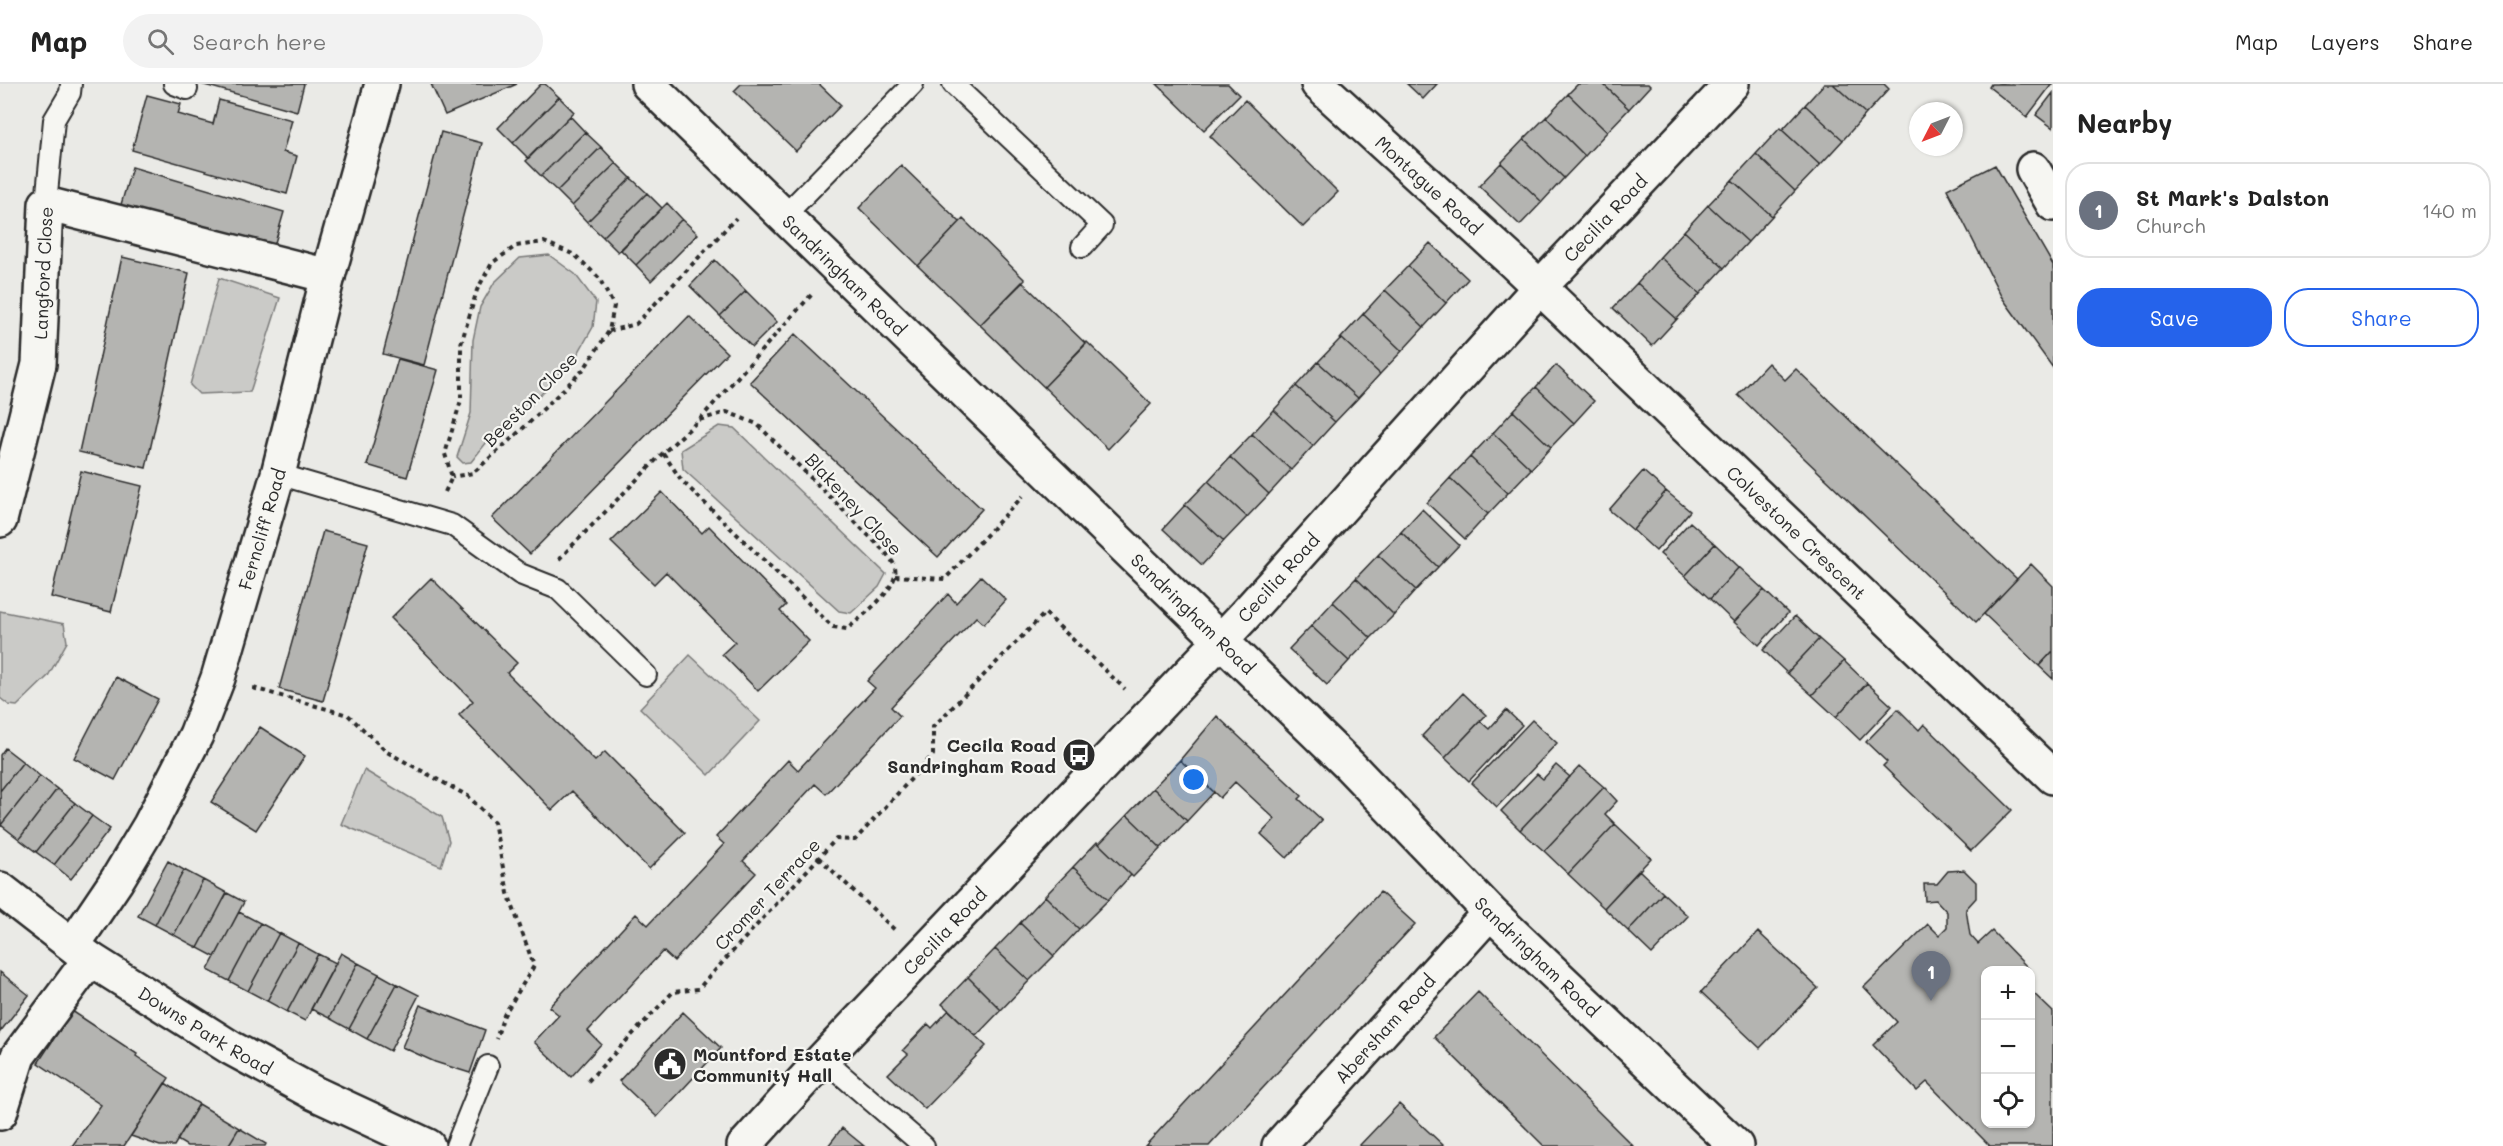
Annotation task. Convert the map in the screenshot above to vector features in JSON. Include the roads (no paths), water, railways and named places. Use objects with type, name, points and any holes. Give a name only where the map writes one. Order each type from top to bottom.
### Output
[{"type":"street","name":"Ferncliff Road","points":[[0,1113],[18,1056],[81,952],[117,880],[150,825],[196,735],[218,678],[278,474],[328,276],[382,84]]},
{"type":"street","name":"Sandringham Road","points":[[648,84],[1350,766],[1490,912],[1736,1146]]},
{"type":"street","name":"Montague Road","points":[[1318,84],[1539,288]]},
{"type":"street","name":"Cecilia Road","points":[[744,1146],[921,955],[1220,642],[1539,288],[1732,84]]},
{"type":"street","points":[[2033,169],[2053,204]]},
{"type":"street","name":"Langford Close","points":[[0,520],[39,364],[46,204],[328,276]]},
{"type":"street","name":"Colvestone Crescent","points":[[1539,288],[2053,777]]},
{"type":"street","name":"Downs Park Road","points":[[0,889],[81,952],[231,1048],[314,1093],[428,1146]]},
{"type":"street","name":"Abersham Road","points":[[1279,1146],[1490,912]]},
{"type":"lane","points":[[46,204],[54,120],[70,93],[71,84]]},
{"type":"lane","points":[[783,217],[913,84]]},
{"type":"lane","points":[[953,84],[1102,225],[1082,247]]},
{"type":"lane","points":[[278,474],[452,525],[520,574],[558,589],[646,675]]},
{"type":"lane","points":[[823,1059],[924,1146]]},
{"type":"lane","points":[[456,1146],[488,1066]]},
{"type":"place","name":"Cecila Road Sandringham Road","points":[[1079,755]]},
{"type":"place","name":"St Mark's Dalston","points":[[1931,1001]]},
{"type":"place","name":"Mountford Estate Community Hall","points":[[670,1064]]}]
